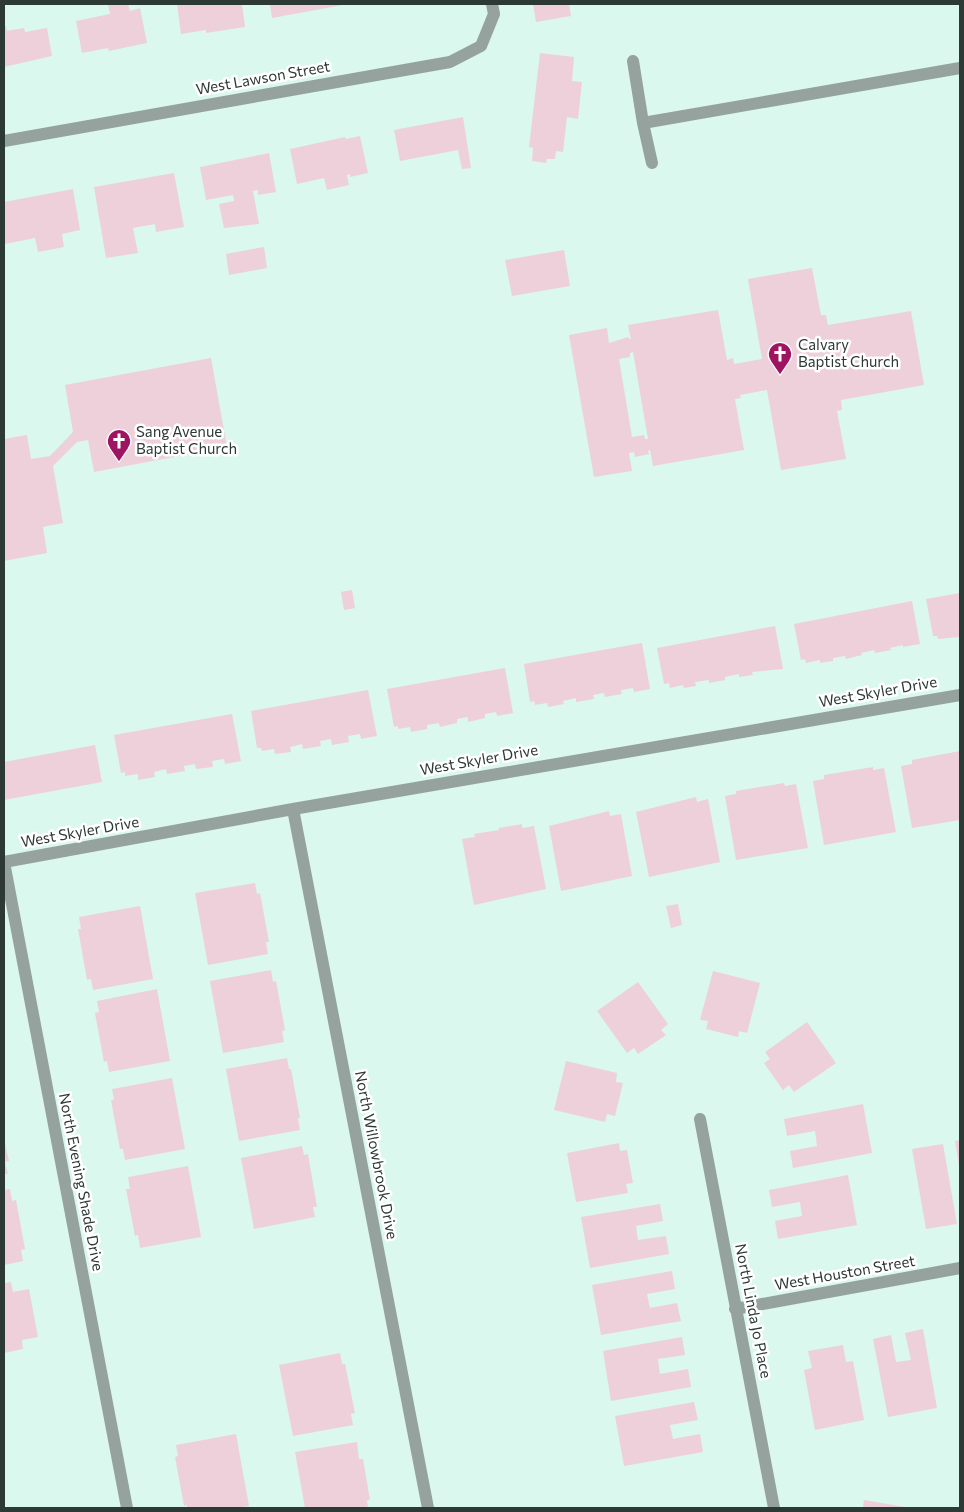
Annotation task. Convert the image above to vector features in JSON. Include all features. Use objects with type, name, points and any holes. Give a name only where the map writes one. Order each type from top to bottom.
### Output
[{"type":"street","name":"West Lawson Street","points":[[4,141],[450,62],[481,46],[494,14],[492,4]]},
{"type":"street","points":[[633,60],[652,163]]},
{"type":"street","points":[[644,123],[960,68]]},
{"type":"street","name":"West Skyler Drive","points":[[4,862],[293,809],[960,695]]},
{"type":"street","name":"North Willowbrook Drive","points":[[293,809],[428,1508]]},
{"type":"street","name":"North Evening Shade Drive","points":[[4,862],[126,1508]]},
{"type":"street","name":"North Linda Jo Place","points":[[700,1119],[774,1508]]},
{"type":"street","name":"West Houston Street","points":[[735,1310],[960,1268]]},
{"type":"building","points":[[108,4],[128,4],[130,11],[140,8],[147,43],[109,51],[108,48],[82,53],[76,21],[110,14]]},
{"type":"building","points":[[177,4],[242,4],[245,27],[206,33],[206,30],[181,34]]},
{"type":"building","points":[[270,4],[343,4],[343,5],[272,18]]},
{"type":"building","points":[[533,4],[569,4],[571,16],[536,22]]},
{"type":"building","points":[[4,26],[6,26],[7,31],[24,28],[25,32],[47,28],[52,56],[4,67]]},
{"type":"building","points":[[540,53],[574,57],[572,81],[582,82],[578,119],[567,117],[563,152],[556,151],[555,159],[547,159],[546,163],[532,161],[533,148],[529,147]]},
{"type":"building","points":[[463,117],[471,168],[462,169],[458,150],[400,161],[394,130]]},
{"type":"building","points":[[360,136],[368,173],[350,177],[350,174],[347,175],[349,185],[327,190],[324,178],[297,184],[290,149],[345,137],[346,139]]},
{"type":"building","points":[[269,153],[276,192],[258,195],[258,190],[253,191],[259,224],[224,228],[219,204],[234,201],[233,195],[206,200],[200,167]]},
{"type":"building","points":[[174,173],[184,227],[156,232],[155,224],[133,228],[138,253],[106,258],[94,187]]},
{"type":"building","points":[[73,189],[80,230],[62,234],[64,247],[38,252],[35,238],[5,244],[4,202]]},
{"type":"building","points":[[264,247],[267,268],[229,275],[226,254]]},
{"type":"building","points":[[564,250],[570,286],[512,296],[505,260]]},
{"type":"building","name":"Calvary Baptist Church","points":[[812,268],[821,315],[826,315],[828,325],[911,311],[924,385],[841,400],[842,410],[837,411],[846,459],[781,470],[767,390],[740,395],[741,398],[735,399],[744,450],[653,466],[650,450],[648,451],[649,454],[635,457],[634,452],[629,453],[632,471],[594,477],[569,335],[607,328],[609,343],[628,337],[631,340],[628,325],[718,310],[727,360],[733,358],[734,364],[762,359],[748,279]],"holes":[[[633,352],[648,439],[645,439],[644,435],[632,437],[619,359],[630,357],[630,353]]]},
{"type":"building","name":"Sang Avenue Baptist Church","points":[[211,358],[227,447],[94,472],[88,440],[77,442],[53,466],[63,523],[43,527],[47,553],[4,561],[4,439],[27,435],[31,459],[50,456],[73,432],[65,385]]},
{"type":"building","points":[[352,590],[355,608],[344,610],[341,592]]},
{"type":"building","points":[[960,593],[960,637],[938,639],[937,636],[933,636],[926,599]]},
{"type":"building","points":[[912,601],[920,644],[903,647],[903,645],[890,648],[891,650],[875,653],[874,650],[846,659],[845,656],[833,658],[833,661],[820,663],[820,660],[806,663],[805,659],[801,660],[794,624]]},
{"type":"building","points":[[775,626],[783,669],[752,672],[753,675],[739,677],[739,674],[725,677],[725,680],[709,683],[709,680],[695,682],[696,686],[684,688],[683,685],[670,688],[669,683],[664,684],[657,648]]},
{"type":"building","points":[[642,643],[650,689],[634,692],[633,688],[621,690],[622,694],[605,697],[604,693],[593,695],[594,699],[576,702],[576,698],[563,701],[564,704],[548,707],[547,703],[535,705],[534,701],[530,702],[524,664]]},
{"type":"building","points":[[505,668],[513,713],[497,716],[496,712],[485,714],[485,718],[468,722],[468,717],[457,719],[457,723],[440,727],[439,723],[427,725],[427,729],[411,732],[410,727],[398,729],[398,726],[394,727],[387,689]]},
{"type":"building","points":[[368,690],[377,736],[361,739],[360,734],[348,736],[349,742],[332,745],[331,739],[320,741],[321,746],[303,749],[302,744],[290,747],[291,752],[275,754],[274,749],[262,751],[261,748],[257,748],[251,711]]},
{"type":"building","points":[[232,714],[241,761],[225,764],[224,759],[212,761],[213,767],[196,769],[195,764],[184,766],[185,771],[167,774],[166,769],[154,772],[155,777],[138,780],[138,774],[125,776],[125,772],[121,773],[114,735]]},
{"type":"building","points":[[95,745],[102,782],[4,800],[4,762]]},
{"type":"building","points":[[960,751],[960,820],[912,828],[901,766],[912,764],[912,760]]},
{"type":"building","points":[[873,767],[873,770],[884,768],[896,832],[824,845],[813,781],[824,779],[824,775]]},
{"type":"building","points":[[784,783],[785,786],[796,784],[808,848],[736,860],[725,796],[736,794],[736,791]]},
{"type":"building","points":[[696,797],[697,802],[708,799],[720,862],[649,877],[636,812]]},
{"type":"building","points":[[609,811],[610,816],[621,814],[632,876],[561,891],[549,826]]},
{"type":"building","points":[[522,824],[522,828],[534,826],[546,889],[474,905],[462,839],[475,837],[474,834]]},
{"type":"building","points":[[255,883],[257,894],[260,893],[269,942],[266,942],[268,954],[208,965],[195,893]]},
{"type":"building","points":[[678,904],[682,925],[671,928],[666,906]]},
{"type":"building","points":[[140,906],[153,979],[93,990],[91,979],[87,980],[78,929],[81,929],[79,917]]},
{"type":"building","points":[[271,970],[273,982],[276,981],[285,1030],[282,1031],[284,1042],[223,1053],[210,981]]},
{"type":"building","points":[[713,971],[760,983],[747,1033],[739,1031],[738,1037],[706,1029],[708,1021],[700,1020]]},
{"type":"building","points":[[638,982],[668,1024],[661,1030],[666,1035],[638,1054],[634,1048],[627,1053],[597,1011]]},
{"type":"building","points":[[157,989],[170,1061],[109,1072],[107,1061],[104,1062],[95,1013],[99,1012],[97,1001]]},
{"type":"building","points":[[807,1022],[836,1063],[794,1092],[789,1085],[783,1090],[764,1063],[770,1059],[765,1052]]},
{"type":"building","points":[[287,1058],[289,1069],[291,1069],[300,1118],[298,1118],[300,1130],[239,1141],[226,1069]]},
{"type":"building","points":[[566,1061],[617,1073],[616,1082],[623,1083],[615,1116],[607,1114],[605,1122],[554,1110]]},
{"type":"building","points":[[172,1078],[185,1149],[125,1160],[123,1149],[120,1149],[111,1100],[114,1100],[112,1089]]},
{"type":"building","points":[[863,1104],[872,1153],[793,1168],[790,1151],[817,1146],[815,1131],[787,1136],[784,1119]]},
{"type":"building","points":[[4,1139],[9,1161],[5,1162],[8,1174],[4,1174]]},
{"type":"building","points":[[960,1140],[960,1165],[959,1165],[955,1141]]},
{"type":"building","points":[[619,1143],[620,1151],[627,1150],[633,1183],[626,1184],[628,1193],[576,1202],[567,1153]]},
{"type":"building","points":[[943,1144],[957,1224],[926,1229],[912,1149]]},
{"type":"building","points":[[302,1146],[304,1155],[308,1154],[317,1207],[313,1207],[315,1217],[254,1229],[241,1158]]},
{"type":"building","points":[[188,1166],[201,1237],[140,1248],[138,1235],[135,1236],[126,1189],[130,1189],[128,1177]]},
{"type":"building","points":[[848,1175],[857,1225],[778,1239],[775,1221],[802,1216],[800,1202],[772,1207],[769,1190]]},
{"type":"building","points":[[10,1189],[12,1201],[16,1200],[25,1249],[21,1250],[23,1261],[4,1265],[4,1190]]},
{"type":"building","points":[[660,1204],[663,1221],[636,1226],[638,1240],[666,1236],[669,1254],[590,1268],[581,1217]]},
{"type":"building","points":[[672,1271],[675,1289],[647,1294],[650,1308],[677,1303],[681,1321],[601,1335],[592,1285]]},
{"type":"building","points":[[11,1282],[13,1292],[29,1289],[38,1337],[22,1340],[23,1349],[4,1353],[4,1283]]},
{"type":"building","points":[[923,1329],[937,1408],[888,1417],[873,1339],[891,1335],[896,1362],[911,1360],[905,1333]]},
{"type":"building","points":[[682,1337],[685,1355],[658,1359],[660,1374],[688,1369],[691,1387],[611,1401],[603,1351]]},
{"type":"building","points":[[843,1345],[846,1362],[853,1361],[864,1420],[815,1430],[804,1370],[812,1368],[808,1351]]},
{"type":"building","points":[[340,1353],[342,1364],[345,1364],[355,1413],[351,1414],[353,1425],[293,1436],[279,1365]]},
{"type":"building","points":[[694,1402],[698,1420],[670,1425],[673,1439],[700,1434],[703,1452],[624,1466],[615,1416]]},
{"type":"building","points":[[236,1434],[249,1506],[236,1508],[187,1508],[187,1505],[184,1506],[175,1457],[178,1456],[176,1445]]},
{"type":"building","points":[[357,1442],[359,1459],[363,1459],[370,1500],[367,1500],[368,1508],[305,1508],[295,1452]]},
{"type":"building","points":[[864,1500],[905,1507],[905,1508],[863,1508]]},
{"type":"place","name":"Calvary Baptist Church","points":[[780,375]]},
{"type":"place","name":"Sang Avenue Baptist Church","points":[[119,462]]}]
